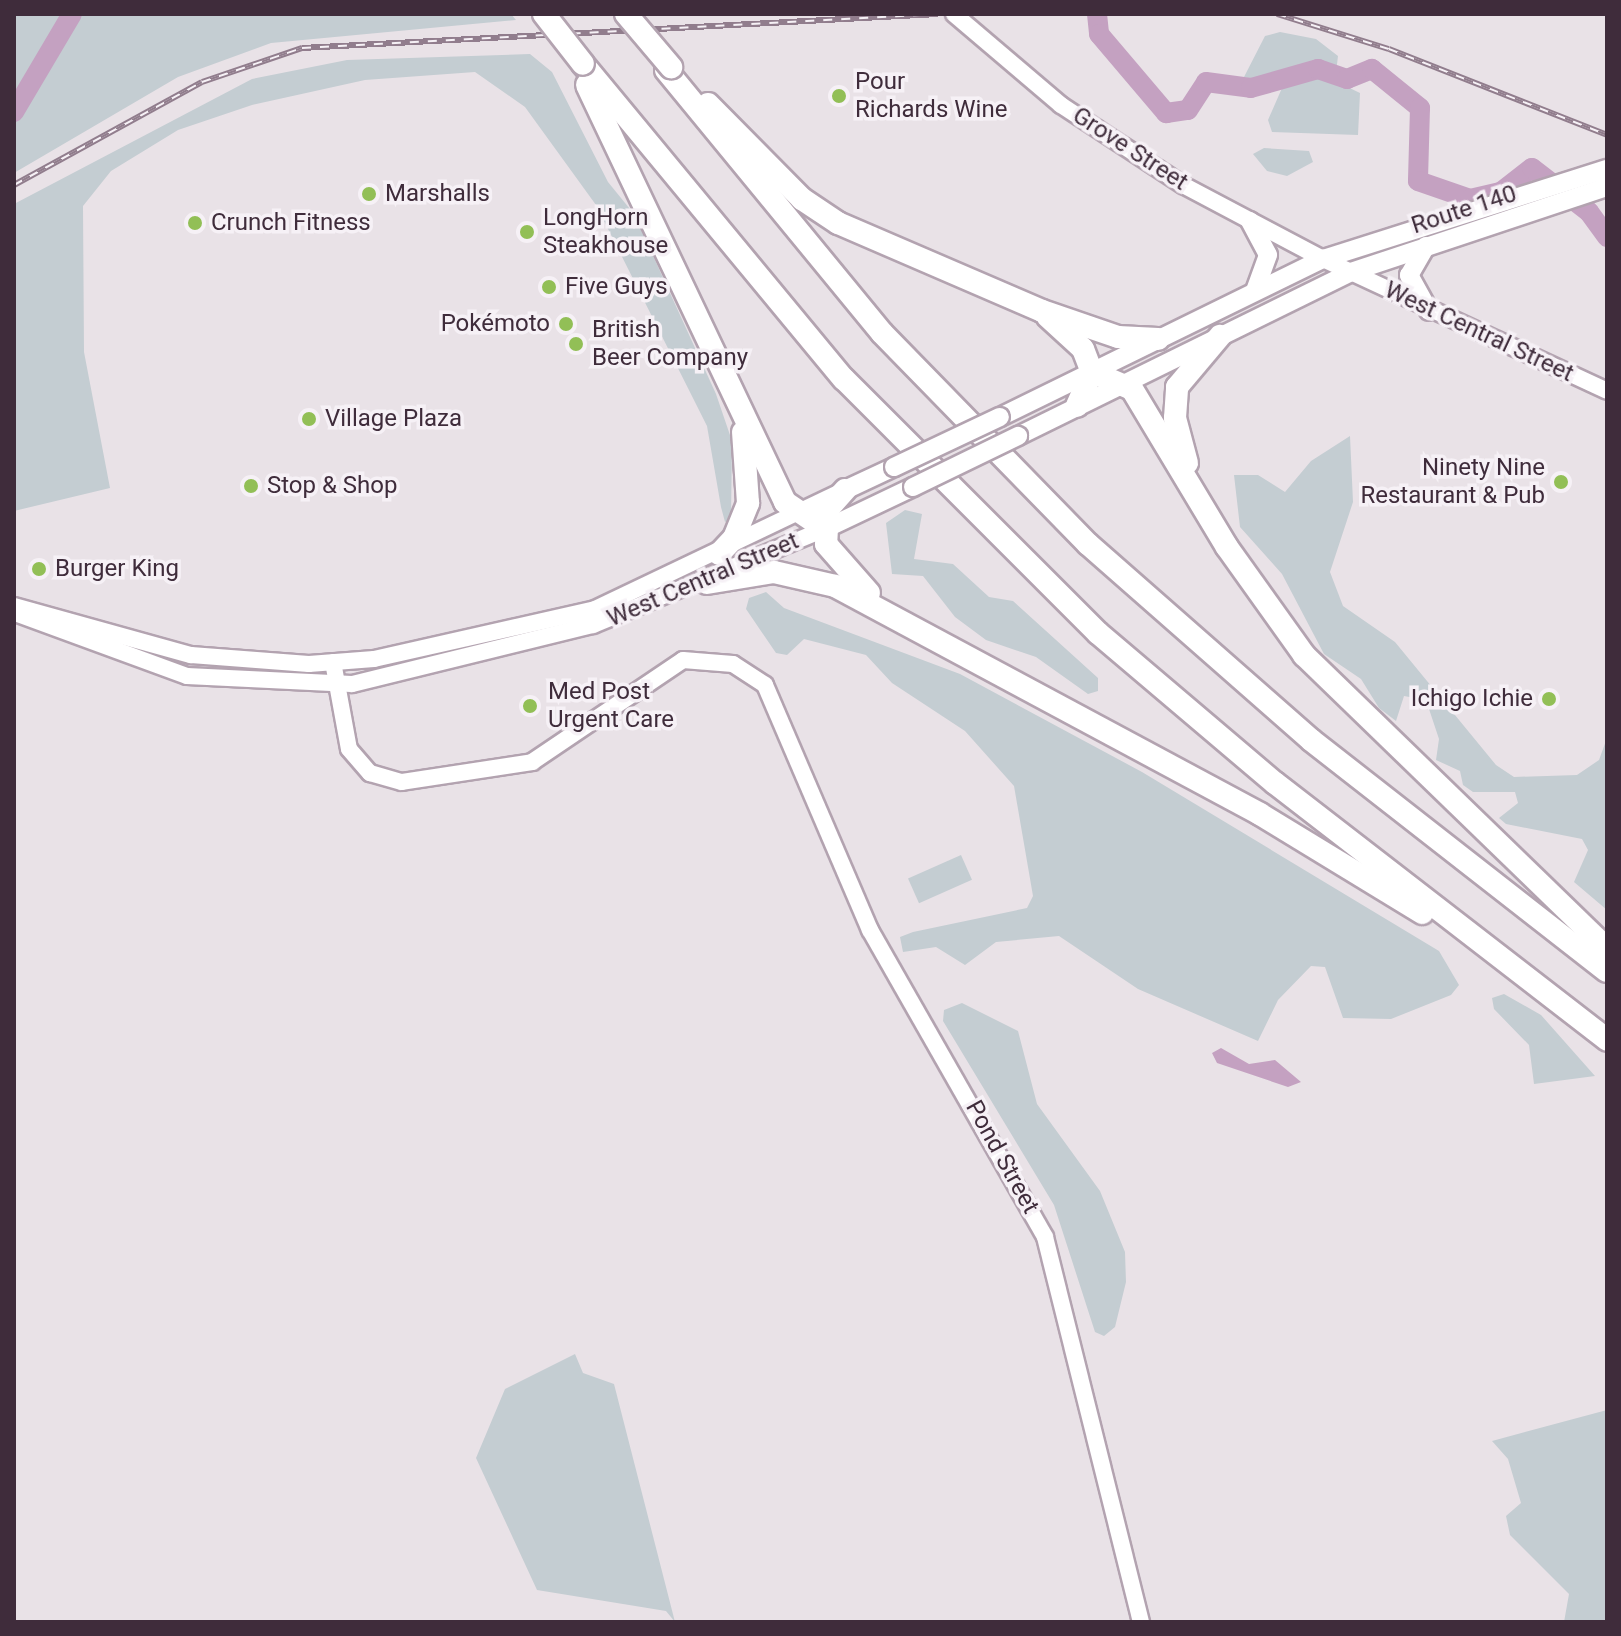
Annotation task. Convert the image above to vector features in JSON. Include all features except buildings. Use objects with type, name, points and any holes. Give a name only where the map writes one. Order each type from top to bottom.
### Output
[{"type":"highway","points":[[544,14],[580,66],[844,379],[1098,633],[1275,783],[1607,1040]]},
{"type":"highway","points":[[626,14],[882,333],[1088,544],[1311,740],[1607,971]]},
{"type":"highway","points":[[580,66],[729,385],[796,515],[825,529]]},
{"type":"highway","points":[[669,68],[824,215],[1042,311],[1118,337],[1158,339]]},
{"type":"highway","points":[[1042,311],[1083,349],[1092,372],[1077,406]]},
{"type":"highway","points":[[1200,502],[1175,399],[1189,365],[1220,336]]},
{"type":"highway","points":[[1092,372],[1124,385],[1304,655],[1607,949]]},
{"type":"highway","points":[[719,554],[742,524],[750,480],[729,385]]},
{"type":"highway","points":[[845,490],[828,509],[825,529],[847,574],[918,627]]},
{"type":"highway","points":[[707,583],[764,572],[802,575],[918,627],[1347,866],[1607,1040]]},
{"type":"main road","name":"Grove Street","points":[[954,14],[1061,105],[1250,221],[1323,259]]},
{"type":"main road","name":"Route 140","points":[[1323,259],[1425,221],[1607,169]]},
{"type":"main road","name":"Route 140","points":[[1351,272],[1436,240],[1607,187]]},
{"type":"main road","points":[[1250,221],[1268,255],[1255,291]]},
{"type":"main road","points":[[1429,311],[1409,275],[1436,240]]},
{"type":"main road","name":"West Central Street","points":[[14,606],[191,655],[333,662],[570,617],[719,554],[1323,259],[1429,311],[1607,391]]},
{"type":"main road","name":"West Central Street","points":[[14,612],[187,676],[337,685],[505,652],[707,583],[913,487],[1351,272]]},
{"type":"main road","name":"Pond Street","points":[[337,685],[347,744],[370,773],[417,782],[522,765],[655,674],[690,659],[751,673],[785,722],[870,930],[1045,1237],[1141,1622]]},
{"type":"main road","points":[[333,662],[337,685]]},
{"type":"shaded area","points":[[14,14],[511,14],[516,20],[271,43],[178,77],[14,173]]},
{"type":"shaded area","points":[[1280,32],[1316,39],[1338,56],[1335,81],[1360,93],[1358,135],[1272,132],[1268,120],[1282,88],[1244,77],[1265,36]]},
{"type":"shaded area","points":[[530,54],[552,72],[608,182],[634,214],[716,394],[732,441],[731,519],[725,522],[707,426],[596,205],[525,107],[475,72],[365,80],[252,105],[178,130],[111,171],[83,206],[84,352],[110,488],[14,511],[14,204],[252,79],[347,60]]},
{"type":"shaded area","points":[[1264,148],[1309,151],[1313,162],[1287,176],[1267,171],[1253,154]]},
{"type":"shaded area","points":[[1350,436],[1353,502],[1330,572],[1343,606],[1395,642],[1496,765],[1514,777],[1577,775],[1599,760],[1607,738],[1607,910],[1574,882],[1588,850],[1582,839],[1506,824],[1499,818],[1518,803],[1515,792],[1473,792],[1463,785],[1460,771],[1436,760],[1439,739],[1426,700],[1404,696],[1396,721],[1379,708],[1361,679],[1324,654],[1282,574],[1240,527],[1234,475],[1258,475],[1285,492],[1311,461]]},
{"type":"shaded area","points":[[905,510],[922,514],[914,559],[953,564],[989,597],[1013,601],[1098,678],[1098,691],[1088,694],[1036,657],[986,640],[955,617],[923,576],[892,574],[886,523]]},
{"type":"shaded area","points":[[766,592],[784,608],[960,674],[1142,772],[1439,951],[1459,985],[1451,995],[1391,1019],[1343,1018],[1325,967],[1311,966],[1278,1000],[1258,1041],[1138,989],[1059,936],[996,942],[965,965],[936,947],[903,952],[900,937],[913,932],[1027,908],[1033,896],[1014,786],[965,731],[892,683],[866,655],[804,639],[787,655],[776,653],[746,609],[749,598]]},
{"type":"shaded area","points":[[961,855],[972,880],[919,903],[908,879]]},
{"type":"shaded area","points":[[1504,994],[1541,1015],[1595,1076],[1534,1084],[1529,1045],[1494,1009],[1492,998]]},
{"type":"shaded area","points":[[962,1003],[1018,1031],[1037,1104],[1100,1191],[1125,1252],[1126,1282],[1115,1327],[1104,1336],[1095,1332],[1054,1205],[943,1021],[944,1010]]},
{"type":"shaded area","points":[[1221,1048],[1249,1064],[1275,1060],[1301,1082],[1288,1087],[1217,1063],[1212,1053]]},
{"type":"shaded area","points":[[575,1354],[583,1373],[614,1384],[675,1622],[666,1611],[537,1590],[476,1458],[505,1389]]},
{"type":"shaded area","points":[[1607,1410],[1607,1622],[1564,1622],[1569,1594],[1510,1535],[1506,1516],[1521,1503],[1508,1459],[1492,1441]]},
{"type":"waterway","points":[[14,112],[72,14]]},
{"type":"waterway","points":[[1097,14],[1099,34],[1166,113],[1188,110],[1206,82],[1251,88],[1318,69],[1347,79],[1372,69],[1420,108],[1418,181],[1470,199],[1501,192],[1532,168],[1589,212],[1607,237]]},
{"type":"railway","points":[[14,185],[202,82],[302,48],[938,14]]},
{"type":"railway","points":[[1277,14],[1389,49],[1607,135]]},
{"type":"place","name":"Pour Richards Wine","points":[[839,96]]},
{"type":"place","name":"Marshalls","points":[[369,194]]},
{"type":"place","name":"Crunch Fitness","points":[[195,223]]},
{"type":"place","name":"LongHorn Steakhouse","points":[[527,232]]},
{"type":"place","name":"Five Guys","points":[[549,287]]},
{"type":"place","name":"Pokémoto","points":[[566,324]]},
{"type":"place","name":"British Beer Company","points":[[576,344]]},
{"type":"place","name":"Village Plaza","points":[[309,419]]},
{"type":"place","name":"Ninety Nine Restaurant & Pub","points":[[1561,482]]},
{"type":"place","name":"Stop & Shop","points":[[251,486]]},
{"type":"place","name":"Burger King","points":[[39,569]]},
{"type":"place","name":"Ichigo Ichie","points":[[1549,699]]},
{"type":"place","name":"Med Post Urgent Care","points":[[530,706]]}]
